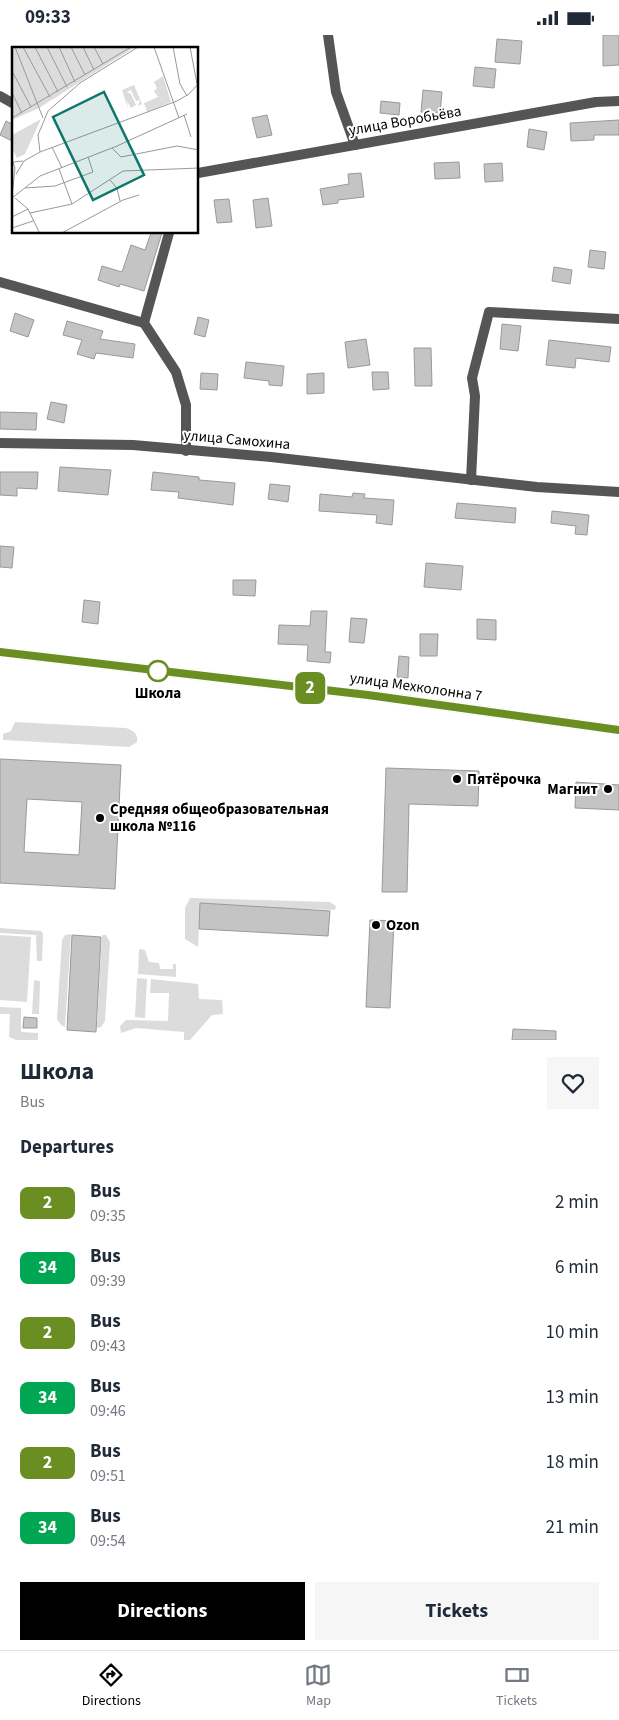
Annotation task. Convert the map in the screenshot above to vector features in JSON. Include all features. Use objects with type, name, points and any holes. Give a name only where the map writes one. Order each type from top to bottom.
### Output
[{"type":"street","points":[[328,35],[336,91],[355,145]]},
{"type":"street","points":[[0,96],[12,103]]},
{"type":"street","name":"улица Воробьёва","points":[[199,173],[596,102],[619,101]]},
{"type":"street","points":[[144,323],[168,234]]},
{"type":"street","points":[[0,282],[144,323],[176,372],[186,405],[186,451]]},
{"type":"street","points":[[471,479],[474,396],[472,378],[489,312],[619,319]]},
{"type":"street","name":"улица Самохина","points":[[0,443],[133,445],[271,457],[537,487],[619,492]]},
{"type":"street","name":"улица Мехколонна 7","points":[[0,652],[368,695],[619,730]]},
{"type":"shaded area","points":[[15,722],[126,728],[135,733],[137,742],[129,747],[3,740],[3,734],[11,731]]},
{"type":"shaded area","points":[[190,898],[330,902],[336,906],[335,910],[200,906],[198,947],[185,939],[185,908]]},
{"type":"shaded area","points":[[0,928],[41,931],[43,934],[42,961],[37,961],[36,935],[0,933]]},
{"type":"shaded area","points":[[71,934],[65,1027],[57,1019],[62,940],[65,935]]},
{"type":"shaded area","points":[[0,935],[31,937],[27,1002],[0,1000]]},
{"type":"shaded area","points":[[102,935],[106,935],[110,942],[105,1021],[101,1027],[97,1028]]},
{"type":"shaded area","points":[[140,949],[145,950],[149,962],[159,963],[160,969],[173,969],[173,964],[176,964],[176,977],[138,974]]},
{"type":"shaded area","points":[[137,978],[147,979],[145,1018],[135,1017]]},
{"type":"shaded area","points":[[151,979],[198,984],[199,999],[222,1000],[223,1014],[212,1015],[190,1040],[184,1040],[184,1032],[136,1028],[121,1033],[120,1026],[126,1020],[168,1021],[169,993],[150,993]]},
{"type":"shaded area","points":[[34,980],[40,981],[39,1014],[32,1014]]},
{"type":"shaded area","points":[[0,1007],[21,1008],[21,1032],[38,1033],[38,1040],[16,1040],[9,1037],[10,1014],[0,1014]]},
{"type":"building","points":[[603,35],[619,35],[619,65],[603,66]]},
{"type":"building","points":[[497,39],[522,41],[520,64],[495,62]]},
{"type":"building","points":[[475,67],[496,69],[494,88],[473,86]]},
{"type":"building","points":[[423,90],[442,92],[440,113],[421,112]]},
{"type":"building","points":[[381,101],[400,103],[399,115],[380,113]]},
{"type":"building","points":[[267,115],[272,135],[257,138],[252,118]]},
{"type":"building","points":[[619,120],[619,135],[594,135],[594,140],[571,141],[570,123]]},
{"type":"building","points":[[6,121],[12,124],[12,141],[0,135]]},
{"type":"building","points":[[529,129],[547,132],[544,150],[527,147]]},
{"type":"building","points":[[459,162],[460,178],[435,179],[434,163]]},
{"type":"building","points":[[502,163],[503,181],[485,182],[484,164]]},
{"type":"building","points":[[361,173],[364,197],[338,200],[338,203],[323,205],[320,189],[349,184],[348,174]]},
{"type":"building","points":[[268,198],[272,226],[256,228],[253,200]]},
{"type":"building","points":[[229,199],[232,222],[217,223],[214,200]]},
{"type":"building","points":[[151,234],[162,234],[144,291],[120,284],[119,287],[98,280],[102,266],[122,272],[131,245],[145,250]]},
{"type":"building","points":[[590,250],[606,252],[604,269],[588,267]]},
{"type":"building","points":[[554,267],[572,270],[570,284],[552,281]]},
{"type":"building","points":[[15,313],[34,320],[28,337],[10,331]]},
{"type":"building","points":[[198,317],[209,320],[205,337],[194,334]]},
{"type":"building","points":[[67,321],[103,331],[100,339],[135,344],[133,358],[96,353],[94,359],[77,354],[82,340],[63,335]]},
{"type":"building","points":[[502,324],[521,326],[518,351],[500,349]]},
{"type":"building","points":[[366,339],[370,365],[348,368],[345,342]]},
{"type":"building","points":[[549,340],[611,347],[609,362],[576,358],[575,368],[546,365]]},
{"type":"building","points":[[414,348],[431,348],[432,386],[415,386]]},
{"type":"building","points":[[246,362],[284,366],[282,386],[269,385],[269,381],[244,378]]},
{"type":"building","points":[[372,372],[388,372],[389,389],[373,390]]},
{"type":"building","points":[[201,373],[218,374],[217,390],[200,389]]},
{"type":"building","points":[[324,373],[324,393],[307,394],[307,374]]},
{"type":"building","points":[[51,402],[67,405],[64,423],[47,419]]},
{"type":"building","points":[[0,412],[37,413],[36,430],[0,429]]},
{"type":"building","points":[[60,467],[111,470],[108,495],[58,491]]},
{"type":"building","points":[[0,472],[38,472],[37,489],[17,488],[17,496],[0,495]]},
{"type":"building","points":[[153,472],[199,477],[199,480],[235,483],[233,505],[178,498],[179,492],[151,490]]},
{"type":"building","points":[[270,484],[290,486],[288,502],[268,499]]},
{"type":"building","points":[[353,493],[365,494],[364,498],[394,500],[392,525],[376,523],[377,515],[319,511],[320,494],[352,497]]},
{"type":"building","points":[[457,503],[516,508],[515,523],[455,518]]},
{"type":"building","points":[[552,511],[589,515],[587,535],[575,534],[576,526],[551,523]]},
{"type":"building","points":[[0,546],[14,547],[12,568],[0,567]]},
{"type":"building","points":[[426,563],[463,566],[461,590],[424,587]]},
{"type":"building","points":[[233,580],[256,580],[255,596],[233,595]]},
{"type":"building","points":[[84,600],[100,602],[98,624],[82,622]]},
{"type":"building","points":[[311,611],[327,611],[325,652],[331,652],[330,663],[307,661],[308,645],[278,644],[279,625],[310,626]]},
{"type":"building","points":[[351,618],[367,619],[364,643],[349,642]]},
{"type":"building","points":[[477,619],[496,620],[496,640],[477,639]]},
{"type":"building","points":[[420,634],[438,634],[437,656],[420,656]]},
{"type":"building","points":[[399,656],[409,657],[408,678],[397,677]]},
{"type":"building","points":[[0,759],[121,765],[115,889],[0,883]],"holes":[[[27,799],[82,802],[79,855],[24,852]]]},
{"type":"building","points":[[386,768],[479,771],[478,806],[409,804],[407,892],[382,892]]},
{"type":"building","points":[[576,782],[619,785],[619,810],[575,808]]},
{"type":"building","points":[[200,903],[330,911],[328,936],[199,929]]},
{"type":"building","points":[[370,920],[394,921],[390,1008],[366,1007]]},
{"type":"building","points":[[72,935],[101,937],[96,1032],[67,1030]]},
{"type":"building","points":[[24,1017],[37,1018],[37,1028],[23,1028]]},
{"type":"building","points":[[513,1029],[556,1031],[556,1040],[512,1040]]},
{"type":"bus line","name":"2","points":[[0,652],[368,695],[619,730]]},
{"type":"place","name":"Школа","points":[[158,671]]},
{"type":"place","name":"Пятёрочка","points":[[457,779]]},
{"type":"place","name":"Магнит","points":[[608,789]]},
{"type":"place","name":"Средняя общеобразовательная школа №116","points":[[100,818]]},
{"type":"place","name":"Ozon","points":[[376,925]]}]
